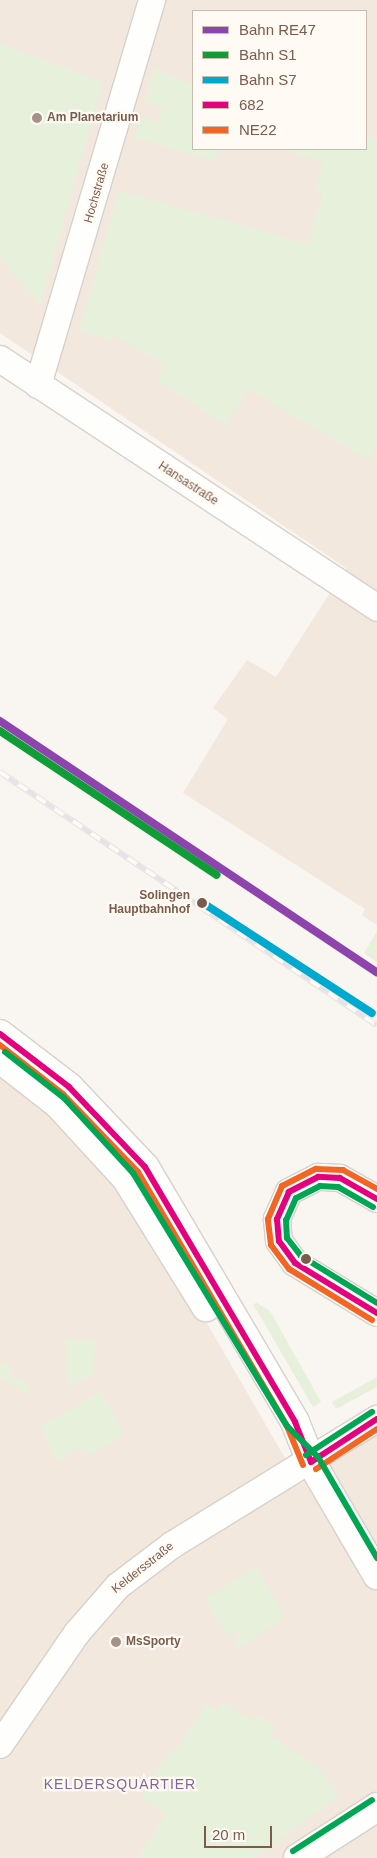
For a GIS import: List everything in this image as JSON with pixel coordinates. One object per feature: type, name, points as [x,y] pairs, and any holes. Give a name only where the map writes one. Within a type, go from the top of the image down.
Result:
[{"type":"street","name":"Hochstraße","points":[[38,385],[152,0]]},
{"type":"street","name":"Hansastraße","points":[[0,359],[377,608]]},
{"type":"street","points":[[0,1042],[126,1178],[179,1260],[280,1431],[311,1462]]},
{"type":"street","points":[[0,1042],[69,1087],[145,1167],[295,1422],[311,1462],[377,1575]]},
{"type":"street","points":[[377,1200],[340,1178],[318,1176],[289,1192],[277,1219],[279,1241],[296,1263],[377,1313]]},
{"type":"street","name":"Keldersstraße","points":[[0,1744],[77,1633],[118,1586],[172,1545],[311,1462],[377,1419]]},
{"type":"street","points":[[298,1858],[377,1807]]},
{"type":"shaded area","points":[[0,0],[377,0],[377,925],[362,915],[365,909],[183,793],[228,719],[213,708],[247,660],[276,677],[346,568],[0,333]]},
{"type":"shaded area","points":[[0,1070],[48,1108],[138,1204],[300,1484],[377,1435],[377,1858],[0,1858]]},
{"type":"green space","points":[[0,44],[103,82],[40,305],[0,258]]},
{"type":"green space","points":[[154,68],[192,85],[192,150],[220,150],[216,161],[134,138],[141,117],[158,122],[162,107],[145,101]]},
{"type":"green space","points":[[367,135],[377,142],[377,445],[369,460],[248,389],[226,425],[156,380],[166,366],[115,335],[112,340],[79,331],[119,191],[308,244],[323,193],[315,190],[323,161],[282,150],[367,150]]},
{"type":"green space","points":[[377,931],[377,962],[364,953]]},
{"type":"green space","points":[[141,1216],[163,1249],[154,1255],[134,1220]]},
{"type":"green space","points":[[257,1303],[270,1311],[321,1402],[313,1407],[253,1304]]},
{"type":"green space","points":[[95,1339],[94,1374],[67,1387],[66,1340]]},
{"type":"green space","points":[[6,1361],[13,1378],[29,1384],[28,1396],[0,1377],[0,1364]]},
{"type":"green space","points":[[377,1377],[377,1387],[336,1409],[332,1402]]},
{"type":"green space","points":[[101,1392],[125,1435],[87,1455],[82,1447],[56,1462],[41,1426]]},
{"type":"green space","points":[[256,1567],[285,1618],[238,1649],[235,1644],[238,1633],[236,1630],[228,1636],[205,1599]]},
{"type":"green space","points":[[224,1701],[251,1721],[257,1714],[275,1727],[270,1735],[319,1768],[339,1795],[256,1858],[137,1858],[166,1815],[139,1795],[170,1752],[175,1752],[206,1703],[217,1711]]},
{"type":"railway","points":[[0,772],[377,1025]]},
{"type":"rail line","name":"RE47","points":[[0,721],[377,972]]},
{"type":"rail line","name":"S1","points":[[0,731],[217,875]]},
{"type":"rail line","name":"S7","points":[[200,901],[372,1013]]},
{"type":"transit line","name":"682","points":[[0,1034],[69,1087],[145,1167],[295,1422],[311,1462]]},
{"type":"transit line","name":"NE22","points":[[0,1045],[63,1094],[138,1172],[287,1426],[303,1465]]},
{"type":"transit line","points":[[5,1052],[64,1098],[133,1173],[287,1426],[318,1457],[377,1558]]},
{"type":"transit line","name":"NE22","points":[[372,1320],[289,1269],[271,1245],[268,1219],[282,1186],[316,1169],[343,1170],[377,1189]]},
{"type":"transit line","name":"682","points":[[377,1199],[340,1178],[318,1177],[289,1192],[277,1219],[279,1241],[295,1263],[377,1313]]},
{"type":"transit line","points":[[373,1207],[338,1187],[320,1186],[296,1198],[286,1220],[287,1238],[301,1256],[377,1303]]},
{"type":"transit line","points":[[306,1455],[372,1412]]},
{"type":"transit line","name":"682","points":[[311,1462],[377,1419]]},
{"type":"transit line","name":"NE22","points":[[316,1469],[377,1429]]},
{"type":"transit line","points":[[293,1851],[372,1800]]},
{"type":"place","name":"Am Planetarium","points":[[37,118]]},
{"type":"place","name":"Solingen Hauptbahnhof","points":[[202,903]]},
{"type":"place","name":"MsSporty","points":[[116,1642]]},
{"type":"district","name":"KELDERSQUARTIER","points":[[120,1784]]}]
